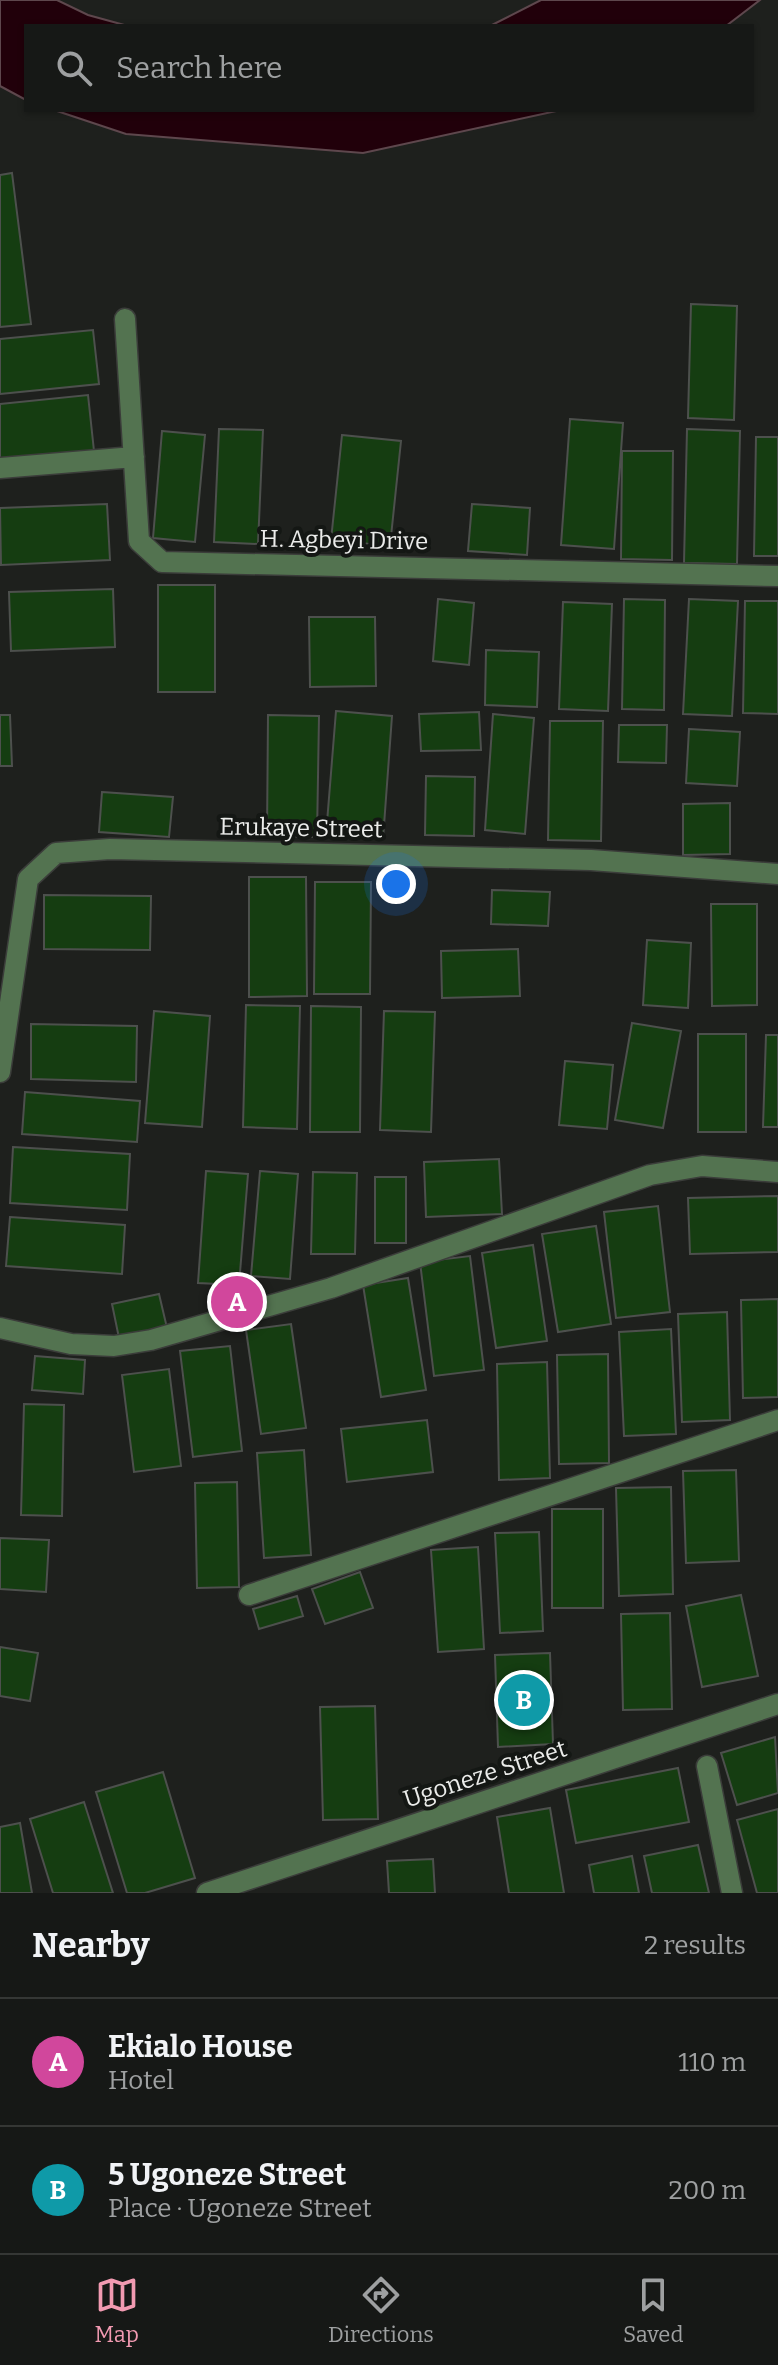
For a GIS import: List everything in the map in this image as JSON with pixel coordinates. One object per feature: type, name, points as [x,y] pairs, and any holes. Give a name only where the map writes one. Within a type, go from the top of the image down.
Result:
[{"type":"street","name":"H. Agbeyi Drive","points":[[125,319],[139,541],[162,562],[778,576]]},
{"type":"street","points":[[0,468],[134,457]]},
{"type":"street","name":"Erukaye Street","points":[[0,1072],[28,879],[56,853],[110,849],[591,860],[778,874]]},
{"type":"street","points":[[0,1328],[71,1344],[114,1346],[151,1340],[331,1288],[650,1175],[702,1166],[778,1172]]},
{"type":"street","points":[[249,1595],[778,1420]]},
{"type":"street","name":"Ugoneze Street","points":[[207,1893],[778,1704]]},
{"type":"street","points":[[707,1766],[732,1893]]},
{"type":"shaded area","points":[[0,0],[57,0],[88,15],[121,24],[24,24],[24,99],[0,86]]},
{"type":"shaded area","points":[[541,0],[760,0],[729,24],[494,24]]},
{"type":"shaded area","points":[[60,112],[552,112],[363,153],[126,134]]},
{"type":"building","points":[[12,173],[31,324],[0,327],[0,175]]},
{"type":"building","points":[[691,304],[737,306],[734,420],[688,418]]},
{"type":"building","points":[[93,330],[99,384],[0,394],[0,339]]},
{"type":"building","points":[[88,395],[94,451],[0,460],[0,404]]},
{"type":"building","points":[[570,419],[623,423],[614,549],[561,545]]},
{"type":"building","points":[[219,429],[263,430],[258,544],[214,542]]},
{"type":"building","points":[[687,429],[740,431],[737,564],[684,563]]},
{"type":"building","points":[[162,431],[205,435],[195,542],[153,538]]},
{"type":"building","points":[[342,435],[401,441],[390,546],[331,540]]},
{"type":"building","points":[[756,437],[778,437],[778,556],[754,556]]},
{"type":"building","points":[[622,451],[673,451],[672,560],[621,559]]},
{"type":"building","points":[[107,504],[110,560],[1,565],[0,508]]},
{"type":"building","points":[[472,504],[530,508],[527,555],[468,551]]},
{"type":"building","points":[[158,585],[215,585],[215,692],[158,692]]},
{"type":"building","points":[[113,589],[115,647],[11,651],[9,592]]},
{"type":"building","points":[[438,599],[474,603],[469,665],[433,661]]},
{"type":"building","points":[[624,599],[665,600],[664,710],[622,709]]},
{"type":"building","points":[[689,599],[738,601],[732,716],[683,714]]},
{"type":"building","points":[[745,601],[778,601],[778,714],[743,713]]},
{"type":"building","points":[[563,602],[612,604],[608,711],[559,709]]},
{"type":"building","points":[[309,617],[375,617],[376,686],[310,687]]},
{"type":"building","points":[[486,650],[539,652],[537,707],[485,705]]},
{"type":"building","points":[[336,711],[392,716],[383,839],[326,835]]},
{"type":"building","points":[[479,712],[481,750],[421,751],[419,714]]},
{"type":"building","points":[[493,714],[534,718],[525,834],[485,830]]},
{"type":"building","points":[[0,715],[10,715],[12,766],[0,766]]},
{"type":"building","points":[[268,715],[319,716],[317,837],[267,836]]},
{"type":"building","points":[[550,721],[603,721],[601,841],[548,840]]},
{"type":"building","points":[[619,725],[667,725],[666,763],[618,762]]},
{"type":"building","points":[[689,729],[740,732],[737,786],[686,783]]},
{"type":"building","points":[[426,776],[475,777],[474,836],[425,835]]},
{"type":"building","points":[[102,792],[173,797],[169,837],[99,832]]},
{"type":"building","points":[[730,803],[730,854],[683,855],[683,804]]},
{"type":"building","points":[[249,877],[306,877],[307,996],[249,997]]},
{"type":"building","points":[[315,882],[371,882],[370,994],[314,994]]},
{"type":"building","points":[[492,890],[550,892],[548,926],[491,924]]},
{"type":"building","points":[[44,895],[151,896],[150,950],[44,949]]},
{"type":"building","points":[[711,904],[757,904],[757,1005],[712,1006]]},
{"type":"building","points":[[647,940],[691,943],[688,1008],[643,1005]]},
{"type":"building","points":[[518,949],[520,996],[442,998],[441,951]]},
{"type":"building","points":[[246,1005],[300,1006],[297,1129],[243,1127]]},
{"type":"building","points":[[311,1006],[361,1007],[360,1132],[310,1132]]},
{"type":"building","points":[[154,1011],[210,1016],[202,1127],[145,1123]]},
{"type":"building","points":[[384,1011],[435,1012],[431,1132],[380,1130]]},
{"type":"building","points":[[632,1023],[681,1031],[663,1128],[615,1120]]},
{"type":"building","points":[[31,1024],[137,1026],[136,1082],[31,1079]]},
{"type":"building","points":[[698,1034],[746,1034],[746,1132],[698,1132]]},
{"type":"building","points":[[766,1035],[778,1035],[778,1127],[763,1127]]},
{"type":"building","points":[[565,1061],[613,1065],[607,1129],[559,1125]]},
{"type":"building","points":[[25,1092],[140,1101],[137,1142],[22,1134]]},
{"type":"building","points":[[13,1147],[130,1154],[127,1210],[10,1203]]},
{"type":"building","points":[[499,1159],[502,1214],[426,1217],[424,1162]]},
{"type":"building","points":[[206,1171],[248,1174],[239,1285],[198,1283]]},
{"type":"building","points":[[260,1171],[298,1174],[290,1279],[251,1276]]},
{"type":"building","points":[[313,1172],[357,1173],[355,1254],[311,1254]]},
{"type":"building","points":[[375,1177],[406,1177],[406,1243],[375,1243]]},
{"type":"building","points":[[778,1196],[778,1252],[690,1254],[688,1198]]},
{"type":"building","points":[[658,1206],[670,1312],[616,1318],[604,1212]]},
{"type":"building","points":[[10,1217],[125,1225],[122,1274],[6,1266]]},
{"type":"building","points":[[596,1226],[611,1324],[558,1332],[542,1234]]},
{"type":"building","points":[[533,1245],[547,1341],[496,1348],[482,1253]]},
{"type":"building","points":[[470,1256],[484,1370],[434,1376],[420,1262]]},
{"type":"building","points":[[408,1278],[426,1390],[381,1397],[363,1285]]},
{"type":"building","points":[[159,1294],[167,1328],[119,1338],[112,1304]]},
{"type":"building","points":[[778,1299],[778,1397],[743,1398],[741,1300]]},
{"type":"building","points":[[727,1312],[730,1420],[682,1422],[678,1314]]},
{"type":"building","points":[[291,1324],[306,1428],[261,1434],[246,1330]]},
{"type":"building","points":[[671,1329],[676,1434],[624,1436],[619,1332]]},
{"type":"building","points":[[230,1346],[242,1451],[193,1457],[180,1351]]},
{"type":"building","points":[[608,1354],[609,1463],[559,1464],[557,1355]]},
{"type":"building","points":[[35,1356],[85,1360],[83,1394],[32,1390]]},
{"type":"building","points":[[547,1362],[550,1478],[499,1480],[497,1364]]},
{"type":"building","points":[[169,1369],[181,1466],[134,1472],[122,1375]]},
{"type":"building","points":[[24,1404],[64,1405],[62,1516],[21,1515]]},
{"type":"building","points":[[427,1420],[433,1472],[347,1482],[341,1429]]},
{"type":"building","points":[[304,1450],[311,1555],[264,1558],[257,1453]]},
{"type":"building","points":[[736,1470],[739,1561],[686,1563],[683,1471]]},
{"type":"building","points":[[237,1482],[239,1587],[197,1588],[195,1483]]},
{"type":"building","points":[[671,1487],[673,1594],[619,1596],[616,1488]]},
{"type":"building","points":[[552,1509],[603,1509],[603,1608],[552,1608]]},
{"type":"building","points":[[539,1532],[543,1631],[500,1633],[495,1533]]},
{"type":"building","points":[[0,1538],[49,1540],[46,1592],[0,1589]]},
{"type":"building","points":[[478,1547],[484,1649],[438,1652],[431,1550]]},
{"type":"building","points":[[360,1572],[373,1608],[325,1624],[312,1589]]},
{"type":"building","points":[[741,1595],[758,1676],[702,1687],[686,1606]]},
{"type":"building","points":[[297,1596],[303,1616],[259,1629],[253,1609]]},
{"type":"building","points":[[670,1613],[672,1709],[623,1710],[621,1614]]},
{"type":"building","points":[[0,1647],[38,1653],[30,1701],[0,1696]]},
{"type":"building","points":[[550,1653],[553,1744],[498,1747],[495,1655]]},
{"type":"building","points":[[375,1706],[378,1819],[323,1820],[320,1707]]},
{"type":"building","points":[[775,1737],[778,1793],[737,1805],[721,1753]]},
{"type":"building","points":[[678,1768],[689,1822],[576,1843],[566,1790]]},
{"type":"building","points":[[163,1772],[195,1878],[145,1893],[127,1893],[96,1792]]},
{"type":"building","points":[[84,1802],[113,1893],[53,1893],[30,1819]]},
{"type":"building","points":[[550,1808],[564,1893],[509,1893],[497,1817]]},
{"type":"building","points":[[778,1809],[778,1893],[757,1893],[737,1820]]},
{"type":"building","points":[[20,1823],[32,1893],[0,1893],[0,1827]]},
{"type":"building","points":[[698,1845],[709,1893],[652,1893],[644,1856]]},
{"type":"building","points":[[632,1856],[639,1893],[594,1893],[589,1865]]},
{"type":"building","points":[[433,1859],[435,1893],[389,1893],[387,1861]]},
{"type":"place","name":"Ekialo House","points":[[237,1302]]},
{"type":"place","name":"5 Ugoneze Street","points":[[524,1700]]}]
